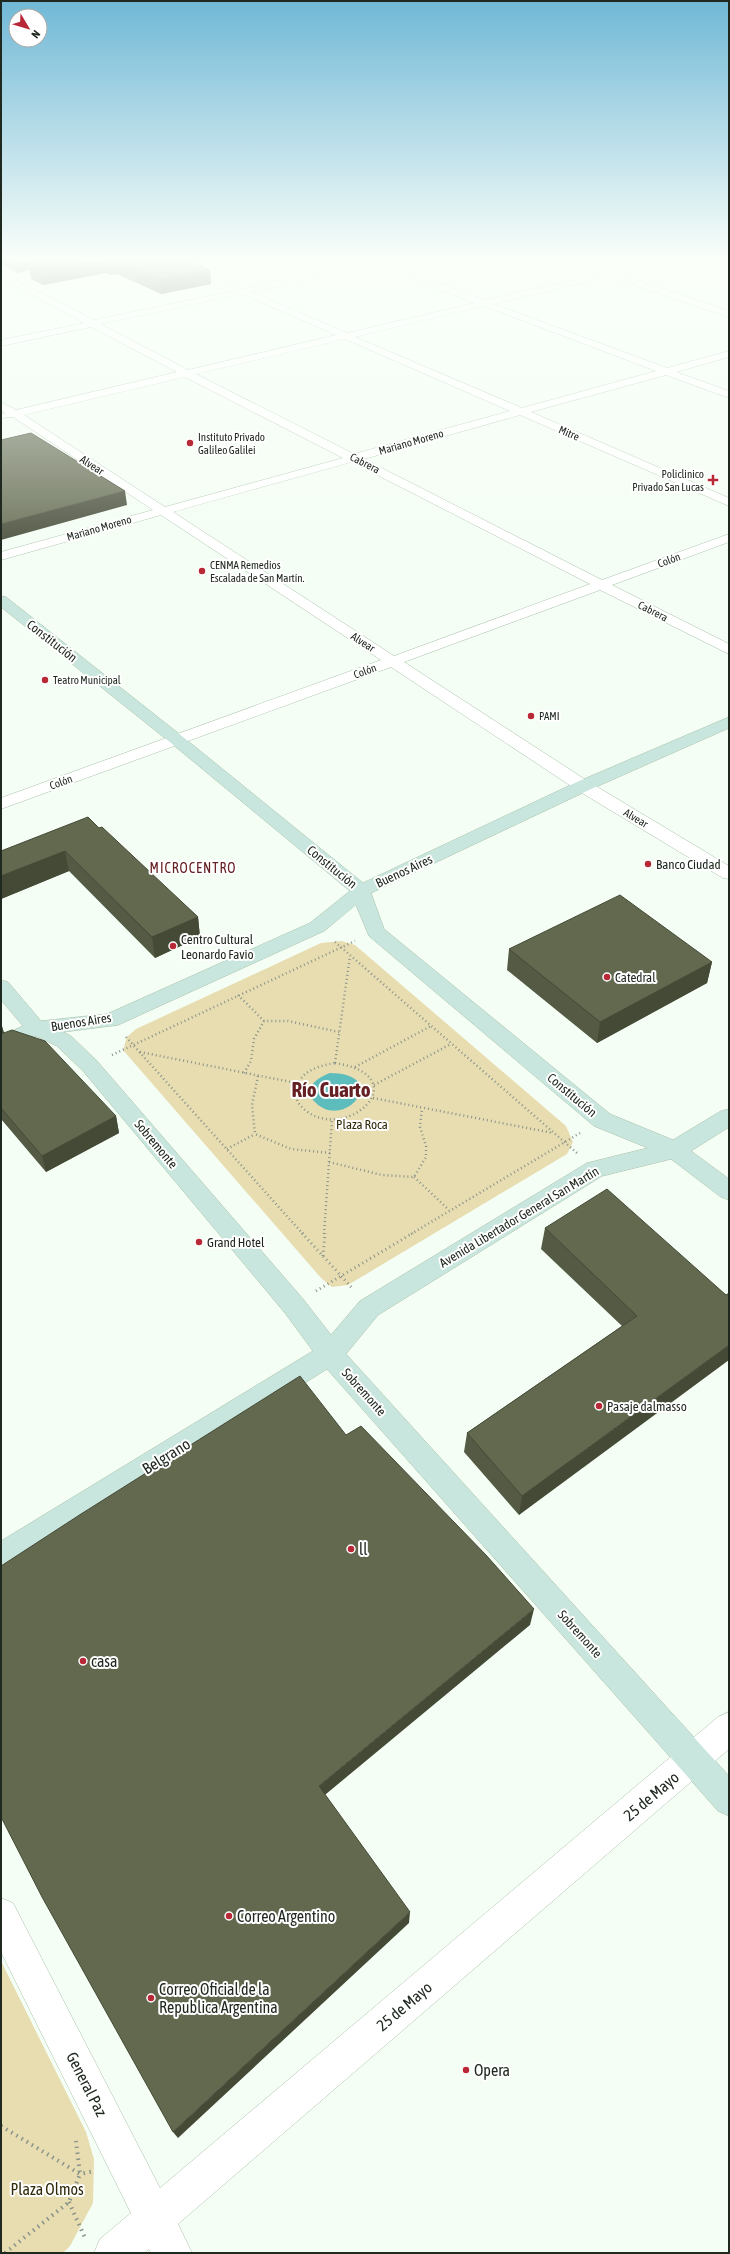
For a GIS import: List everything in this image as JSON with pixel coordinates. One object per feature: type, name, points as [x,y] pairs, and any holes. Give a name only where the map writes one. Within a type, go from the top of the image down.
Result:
[{"type":"main road","name":"Constitución","points":[[1,600],[177,740],[361,891],[367,912],[376,932],[602,1120],[676,1150],[729,1191]]},
{"type":"main road","name":"Buenos Aires","points":[[1,1045],[36,1028],[111,1020],[317,927],[361,891],[583,786],[729,722]]},
{"type":"main road","name":"Sobremonte","points":[[1,987],[36,1028],[64,1041],[90,1066],[294,1306],[330,1354],[729,1800]]},
{"type":"main road","name":"Avenida Libertador General San Martín","points":[[330,1354],[369,1308],[595,1169],[676,1150],[729,1117]]},
{"type":"main road","name":"Belgrano","points":[[1,1557],[330,1354]]},
{"type":"street","name":"Cabrera","points":[[169,364],[355,457],[729,650]]},
{"type":"street","points":[[7,415],[224,364]]},
{"type":"street","name":"Mitre","points":[[411,364],[729,502]]},
{"type":"street","points":[[646,364],[729,395]]},
{"type":"street","name":"Mariano Moreno","points":[[1,556],[162,510],[693,364]]},
{"type":"street","name":"Alvear","points":[[1,405],[7,415],[162,510],[583,786],[729,874]]},
{"type":"street","name":"Colón","points":[[1,804],[729,538]]},
{"type":"street","name":"25 de Mayo","points":[[101,2250],[155,2218],[729,1728]]},
{"type":"street","name":"General Paz","points":[[1,1915],[172,2253]]},
{"type":"path","points":[[317,927],[595,1169]]},
{"type":"path","points":[[90,1066],[133,1044],[340,947],[376,932]]},
{"type":"path","points":[[335,1063],[350,956]]},
{"type":"path","points":[[238,995],[264,1021],[288,1021],[339,1032]]},
{"type":"path","points":[[111,1020],[369,1308]]},
{"type":"path","points":[[244,1073],[251,1060],[254,1039],[264,1021]]},
{"type":"path","points":[[355,1067],[431,1026]]},
{"type":"path","points":[[374,1085],[452,1044]]},
{"type":"path","points":[[139,1052],[296,1083]]},
{"type":"path","points":[[335,1063],[355,1067],[366,1074],[374,1085],[373,1098],[365,1110],[350,1117],[332,1120],[315,1116],[302,1108],[296,1096],[296,1083],[305,1073],[319,1066],[335,1063]]},
{"type":"path","points":[[255,1134],[250,1111],[251,1096],[258,1076]]},
{"type":"path","points":[[373,1098],[554,1133]]},
{"type":"path","points":[[329,1162],[348,1165],[382,1176],[402,1179],[414,1177],[426,1157],[426,1146],[420,1127],[422,1108]]},
{"type":"path","points":[[323,1256],[332,1120]]},
{"type":"path","points":[[294,1306],[340,1276],[449,1210],[602,1120]]},
{"type":"path","points":[[227,1149],[255,1134]]},
{"type":"path","points":[[255,1134],[278,1146],[301,1152],[330,1153]]},
{"type":"path","points":[[414,1177],[449,1210]]},
{"type":"path","points":[[1,2126],[80,2174],[127,2163]]},
{"type":"path","points":[[5,2253],[69,2202],[80,2174],[77,2143],[74,2136]]},
{"type":"path","points":[[69,2202],[101,2250]]},
{"type":"green space","name":"Plaza Roca","points":[[342,941],[355,945],[566,1126],[573,1142],[567,1154],[348,1285],[332,1287],[321,1278],[123,1050],[127,1037],[136,1029],[321,943]]},
{"type":"green space","name":"Plaza Olmos","points":[[1,1961],[86,2132],[94,2159],[93,2203],[70,2246],[63,2253],[1,2253]]},
{"type":"water","points":[[330,1073],[348,1076],[358,1082],[360,1090],[357,1099],[350,1106],[339,1110],[327,1110],[316,1103],[312,1098],[310,1089],[312,1085],[315,1081]]},
{"type":"building","points":[[31,433],[125,491],[1,524],[1,440]]},
{"type":"building","points":[[88,817],[99,828],[102,827],[198,917],[152,937],[65,851],[1,876],[1,851]]},
{"type":"building","name":"Catedral","points":[[620,895],[712,962],[600,1022],[509,949]]},
{"type":"building","points":[[12,1030],[45,1041],[116,1116],[42,1156],[1,1108],[1,1034]]},
{"type":"building","name":"Pasaje dalmasso","points":[[607,1189],[726,1295],[729,1293],[729,1345],[522,1496],[467,1433],[637,1316],[545,1228]]},
{"type":"building","points":[[300,1376],[346,1435],[361,1426],[486,1555],[534,1609],[319,1786],[410,1912],[173,2132],[42,1897],[1,1817],[1,1566]]},
{"type":"place","name":"Instituto Privado Galileo Galilei","points":[[190,443]]},
{"type":"place","name":"Policlinico Privado San Lucas","points":[[713,480]]},
{"type":"place","name":"CENMA Remedios Escalada de San Martín.","points":[[202,571]]},
{"type":"place","name":"Teatro Municipal","points":[[45,680]]},
{"type":"place","name":"PAMI","points":[[531,716]]},
{"type":"place","name":"Banco Ciudad","points":[[648,864]]},
{"type":"place","name":"Centro Cultural Leonardo Favio","points":[[173,946]]},
{"type":"place","name":"Catedral","points":[[607,977]]},
{"type":"place","name":"Grand Hotel","points":[[199,1242]]},
{"type":"place","name":"Pasaje dalmasso","points":[[599,1406]]},
{"type":"place","name":"ll","points":[[351,1549]]},
{"type":"place","name":"casa","points":[[83,1661]]},
{"type":"place","name":"Correo Argentino","points":[[229,1916]]},
{"type":"place","name":"Correo Oficial de la Republica Argentina","points":[[151,1998]]},
{"type":"place","name":"Opera","points":[[466,2070]]},
{"type":"district","name":"MICROCENTRO","points":[[193,868]]},
{"type":"district","name":"Río Cuarto","points":[[331,1089]]}]
